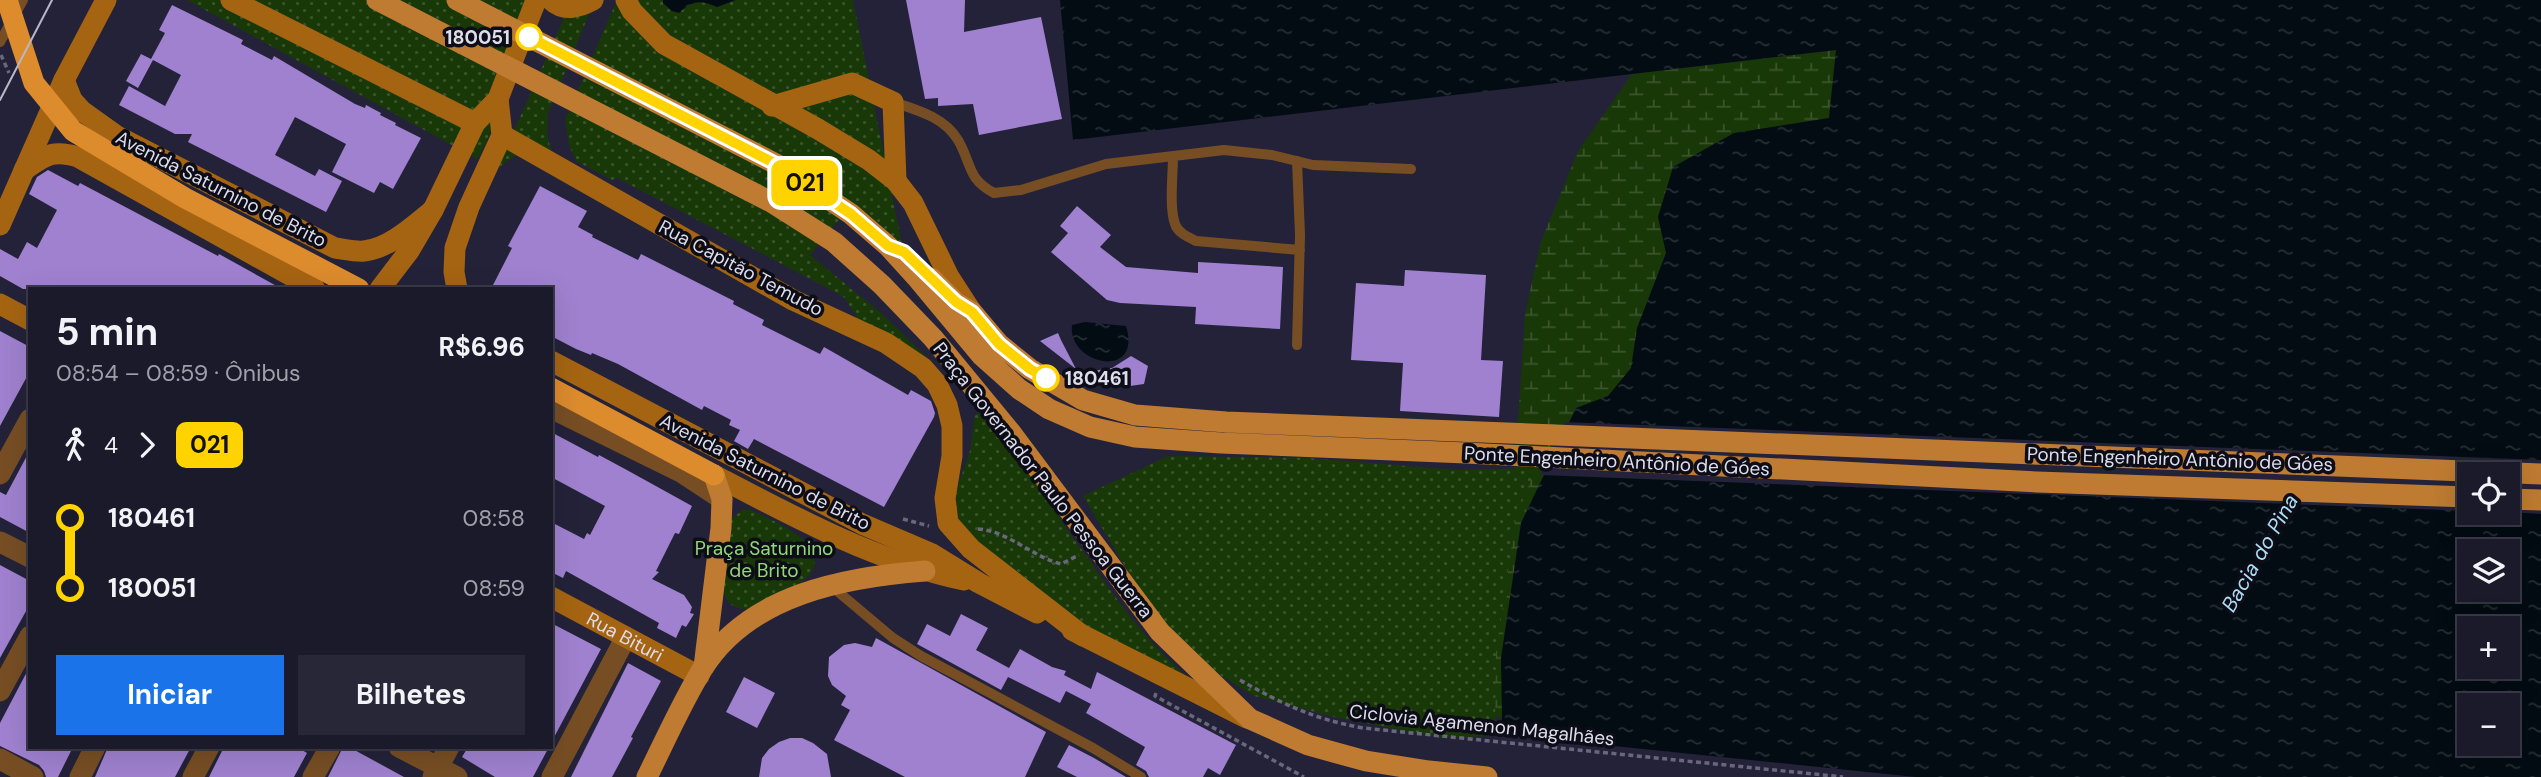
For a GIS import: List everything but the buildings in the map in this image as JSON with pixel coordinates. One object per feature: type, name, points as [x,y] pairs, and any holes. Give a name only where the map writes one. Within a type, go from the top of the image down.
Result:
[{"type":"highway","points":[[7,0],[34,83],[73,131],[184,198],[355,287]]},
{"type":"highway","points":[[553,389],[714,475]]},
{"type":"main road","points":[[0,225],[64,80],[106,0]]},
{"type":"main road","points":[[231,0],[475,123]]},
{"type":"main road","name":"Praça Governador Paulo Pessoa Guerra","points":[[377,0],[759,195],[834,242],[933,338],[1012,434],[1160,632],[1250,719]]},
{"type":"main road","name":"Ponte Engenheiro Antônio de Góes","points":[[457,0],[778,165],[851,214],[888,246],[982,356],[1019,389],[1049,409],[1090,427],[1135,437],[1221,443],[2037,482],[2457,497]]},
{"type":"main road","points":[[382,287],[409,251],[433,210],[475,123],[498,99],[536,0]]},
{"type":"main road","points":[[551,0],[565,8],[593,0]]},
{"type":"main road","points":[[626,0],[632,11],[664,44],[818,129],[869,160],[896,181],[913,203],[948,277],[972,312]]},
{"type":"main road","name":"Avenida Saturnino de Brito","points":[[64,80],[72,100],[82,111],[117,136],[335,248],[363,251],[385,244],[406,232],[433,210]]},
{"type":"main road","points":[[772,106],[852,83],[893,102],[896,181]]},
{"type":"main road","points":[[456,281],[455,248],[469,207],[502,135],[498,99]]},
{"type":"main road","name":"Rua Capitão Temudo","points":[[502,135],[793,300],[886,343],[923,368],[937,384],[947,405],[952,426],[952,456],[945,498],[948,523],[971,549],[1083,636]]},
{"type":"main road","name":"Avenida Saturnino de Brito","points":[[24,170],[55,153],[78,157],[311,287]]},
{"type":"main road","name":"Ponte Engenheiro Antônio de Góes","points":[[888,246],[904,252],[956,302],[972,312],[999,344],[1030,369],[1083,400],[1135,415],[1226,422],[2541,474]]},
{"type":"main road","points":[[0,304],[28,319]]},
{"type":"main road","name":"Avenida Saturnino de Brito","points":[[553,362],[862,524],[932,554],[979,583],[1250,719],[1308,744],[1366,761],[1487,777]]},
{"type":"main road","points":[[702,671],[721,527],[722,499],[714,475]]},
{"type":"main road","name":"Avenida Saturnino de Brito","points":[[714,475],[814,527],[925,571],[979,583]]},
{"type":"main road","points":[[2520,499],[2541,500]]},
{"type":"main road","points":[[647,777],[702,671],[727,640],[770,607],[830,585],[876,575],[925,571]]},
{"type":"main road","name":"Rua Bituri","points":[[553,598],[626,637],[702,671]]},
{"type":"street","name":"Avenida Saturnino de Brito","points":[[553,409],[681,472],[722,499]]},
{"type":"street","points":[[0,474],[28,423]]},
{"type":"street","points":[[0,542],[28,557]]},
{"type":"street","points":[[552,777],[626,637]]},
{"type":"street","points":[[0,691],[28,640]]},
{"type":"street","points":[[80,777],[94,749]]},
{"type":"street","points":[[193,777],[208,749]]},
{"type":"street","points":[[313,777],[329,749]]},
{"type":"street","points":[[402,749],[443,774],[449,749]]},
{"type":"street","points":[[0,759],[33,777]]},
{"type":"lane","points":[[0,42],[23,0]]},
{"type":"lane","points":[[893,102],[931,114],[944,125],[957,138],[976,181],[994,193],[1021,190],[1106,164],[1224,150],[1272,155],[1313,164],[1411,169]]},
{"type":"lane","points":[[1174,156],[1173,207],[1175,224],[1182,234],[1196,242],[1300,250]]},
{"type":"lane","points":[[1297,161],[1300,250],[1297,345]]},
{"type":"lane","points":[[830,585],[893,638],[921,656],[1058,728],[1141,777]]},
{"type":"path","name":"Ciclovia Agamenon Magalhães","points":[[1230,674],[1290,708],[1338,724],[1843,777]]},
{"type":"path","points":[[1164,678],[1155,696],[1304,777]]},
{"type":"green space","points":[[187,0],[548,0],[477,159]]},
{"type":"green space","points":[[572,0],[595,0],[548,113],[547,135],[552,153],[516,155],[497,169]]},
{"type":"green space","points":[[617,0],[853,0],[902,245],[848,209],[810,255],[881,313],[931,361],[858,319],[844,297],[617,178],[612,180],[576,161],[569,145],[565,120]]},
{"type":"green space","points":[[1836,50],[1829,118],[1497,777],[1501,717],[1433,706],[1513,496],[1525,315],[1540,244],[1578,151],[1632,74]]},
{"type":"green space","points":[[979,413],[1034,477],[1068,531],[1136,624],[1192,681],[1061,615],[959,550],[955,494],[970,451],[975,415]]},
{"type":"green space","points":[[1168,456],[1307,458],[1457,470],[1536,468],[1516,517],[1496,651],[1495,736],[1442,738],[1334,717],[1254,696],[1212,670],[1172,634],[1145,600],[1083,496]]},
{"type":"green space","name":"Praça Saturnino de Brito","points":[[744,509],[751,510],[798,535],[814,554],[814,565],[803,581],[750,609],[737,608],[730,604],[725,597],[723,586],[731,519]]},
{"type":"water","points":[[663,0],[736,0],[717,7],[697,2],[679,13],[672,11]]},
{"type":"water","name":"Bacia do Pina","points":[[1060,0],[2541,0],[2541,777],[1497,777],[1502,717],[1501,658],[1521,523],[1576,408],[1608,396],[1631,368],[1637,328],[1666,253],[1658,217],[1673,167],[1734,133],[1829,118],[1836,50],[1073,140]]},
{"type":"water","points":[[1085,322],[1126,326],[1128,343],[1124,355],[1115,360],[1104,361],[1081,350],[1074,339],[1072,325]]},
{"type":"pier","points":[[1565,422],[2541,460],[2541,514],[2520,513],[2520,462],[2457,462],[2457,511],[1540,475]]},
{"type":"pier","points":[[1497,734],[1916,777],[1494,777]]},
{"type":"tram line","points":[[0,100],[52,0]]},
{"type":"bus line","name":"021","points":[[529,37],[778,165],[851,214],[888,246],[904,252],[956,302],[972,312],[999,344],[1046,378]]},
{"type":"place","name":"180051","points":[[529,37]]},
{"type":"place","name":"180461","points":[[1046,378]]}]
